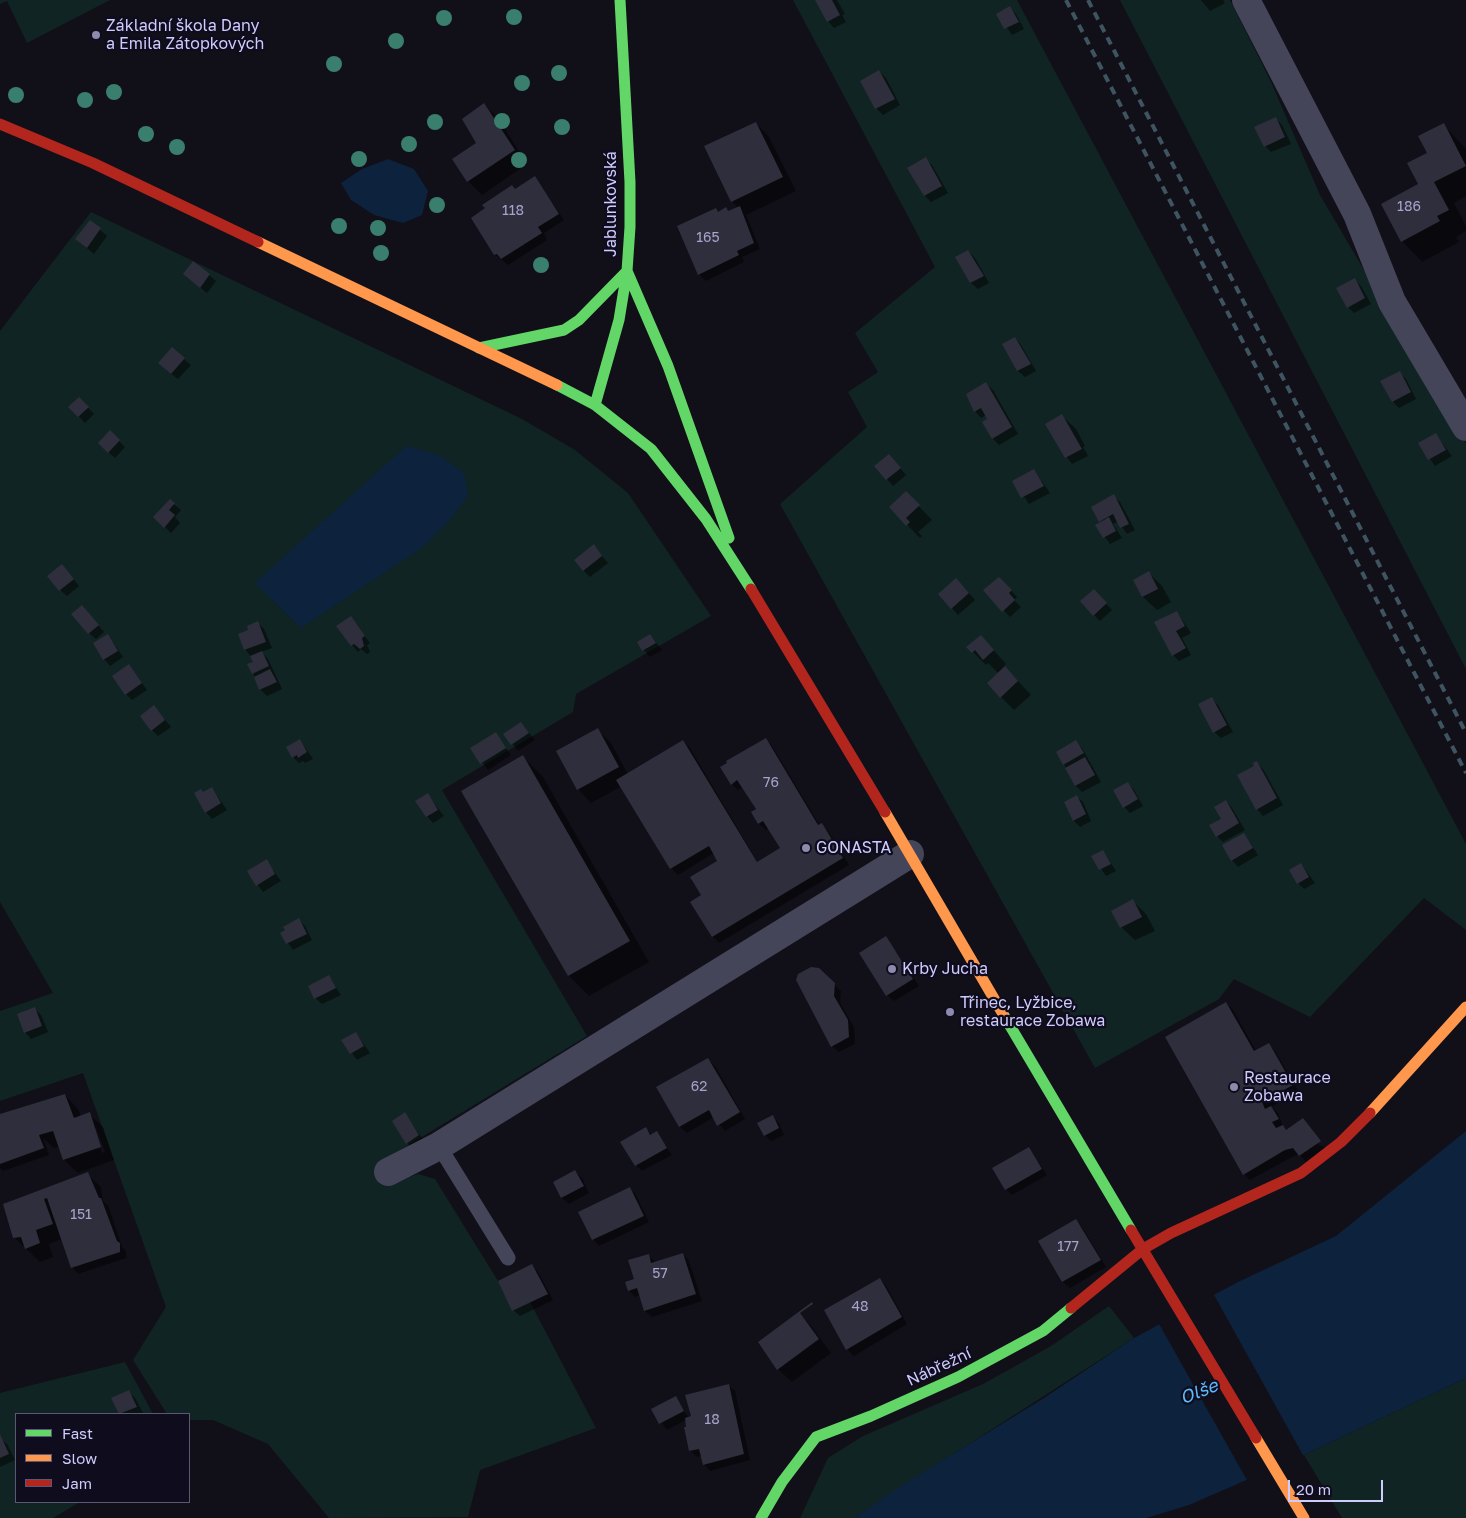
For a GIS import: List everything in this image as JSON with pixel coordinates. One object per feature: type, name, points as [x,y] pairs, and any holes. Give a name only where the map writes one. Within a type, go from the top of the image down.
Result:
[{"type":"main road","name":"Jablunkovská","points":[[595,405],[619,320],[627,271],[630,182],[620,0]]},
{"type":"main road","points":[[0,124],[93,163],[595,405],[651,449],[706,519],[739,570],[910,854],[1031,1063],[1304,1518]]},
{"type":"main road","points":[[479,348],[564,330],[579,320],[627,271],[668,366],[739,570]]},
{"type":"main road","name":"Nábřežní","points":[[761,1518],[782,1482],[816,1437],[871,1416],[958,1377],[1043,1331],[1143,1249],[1171,1233],[1307,1168],[1341,1142],[1361,1122],[1400,1082],[1466,1007]]},
{"type":"street","points":[[1246,0],[1357,214],[1392,302],[1466,427]]},
{"type":"street","points":[[388,1172],[439,1146],[910,854]]},
{"type":"lane","points":[[439,1146],[508,1258]]},
{"type":"green space","points":[[0,0],[110,0],[27,43],[7,1],[0,4]]},
{"type":"green space","points":[[793,0],[1017,0],[1466,844],[1466,930],[1424,898],[1310,1017],[1234,979],[1219,999],[1095,1068],[780,504],[867,427],[848,392],[878,372],[855,333],[935,267]]},
{"type":"green space","points":[[1120,0],[1230,0],[1271,82],[1320,195],[1466,444],[1466,669]]},
{"type":"green space","points":[[91,212],[522,419],[575,450],[628,493],[711,616],[576,694],[573,712],[442,790],[587,1036],[381,1162],[388,1184],[418,1174],[435,1179],[498,1281],[530,1302],[596,1428],[480,1470],[468,1517],[329,1518],[268,1444],[213,1420],[190,1420],[190,1413],[166,1413],[133,1360],[166,1307],[83,1073],[0,1101],[0,1011],[53,993],[0,902],[0,331]]},
{"type":"green space","points":[[1109,1306],[1134,1338],[854,1518],[800,1518],[828,1458],[863,1436],[983,1384],[1051,1346]]},
{"type":"green space","points":[[125,1362],[152,1413],[15,1413],[15,1503],[78,1503],[53,1518],[0,1518],[0,1393]]},
{"type":"green space","points":[[1466,1378],[1466,1518],[1342,1518],[1304,1455]]},
{"type":"water","points":[[388,159],[414,169],[428,191],[422,215],[403,223],[374,215],[351,200],[341,183],[362,169]]},
{"type":"water","points":[[406,446],[439,455],[464,473],[468,496],[450,520],[423,547],[301,628],[255,583]]},
{"type":"water","name":"Olše","points":[[1466,1131],[1466,1378],[1304,1455],[1189,1505],[1146,1518],[854,1518],[901,1486],[1044,1398],[1134,1338],[1238,1282],[1336,1236]]},
{"type":"pier","points":[[1213,1293],[1304,1457],[1248,1482],[1158,1322]]},
{"type":"building","points":[[815,0],[832,0],[840,15],[827,22]]},
{"type":"building","points":[[1010,6],[1019,22],[1004,29],[996,14]]},
{"type":"building","points":[[879,70],[895,99],[875,109],[860,81]]},
{"type":"building","points":[[484,103],[515,150],[467,182],[452,159],[476,143],[462,119]]},
{"type":"building","points":[[1276,117],[1285,137],[1264,147],[1254,127]]},
{"type":"building","points":[[756,122],[783,177],[731,202],[704,146]]},
{"type":"building","points":[[1444,123],[1466,166],[1434,182],[1449,210],[1437,216],[1440,221],[1401,242],[1381,204],[1418,184],[1407,163],[1427,153],[1418,136]]},
{"type":"building","points":[[926,157],[942,186],[924,196],[907,168]]},
{"type":"building","points":[[535,176],[559,214],[538,227],[542,233],[501,259],[497,254],[494,255],[471,218],[485,208],[482,205],[512,185],[515,189]]},
{"type":"building","points":[[740,206],[754,243],[737,251],[739,255],[698,275],[677,226],[716,208],[718,212],[726,207],[728,211]]},
{"type":"building","points":[[90,220],[101,228],[87,248],[75,239]]},
{"type":"building","points":[[968,250],[984,276],[970,283],[955,257]]},
{"type":"building","points":[[193,261],[210,274],[200,288],[183,274]]},
{"type":"building","points":[[1355,278],[1365,298],[1347,308],[1336,288]]},
{"type":"building","points":[[1015,337],[1031,364],[1017,371],[1002,344]]},
{"type":"building","points":[[172,347],[185,358],[171,374],[158,363]]},
{"type":"building","points":[[1400,371],[1411,392],[1392,402],[1380,381]]},
{"type":"building","points":[[986,382],[1012,427],[992,439],[982,422],[987,419],[981,408],[974,412],[966,394]]},
{"type":"building","points":[[79,397],[89,407],[78,417],[68,407]]},
{"type":"building","points":[[1062,414],[1082,449],[1065,458],[1045,424]]},
{"type":"building","points":[[110,430],[120,440],[108,453],[98,443]]},
{"type":"building","points":[[1436,433],[1446,450],[1428,460],[1418,443]]},
{"type":"building","points":[[889,454],[901,468],[886,480],[874,466]]},
{"type":"building","points":[[1034,469],[1044,486],[1021,498],[1012,481]]},
{"type":"building","points":[[906,491],[920,505],[906,518],[910,522],[906,526],[889,507]]},
{"type":"building","points":[[1114,494],[1129,524],[1120,528],[1113,514],[1099,522],[1091,507]]},
{"type":"building","points":[[170,499],[175,503],[169,510],[175,515],[164,528],[153,517]]},
{"type":"building","points":[[1109,517],[1116,531],[1103,538],[1095,525]]},
{"type":"building","points":[[594,544],[602,556],[583,571],[574,560]]},
{"type":"building","points":[[62,564],[74,579],[59,591],[47,576]]},
{"type":"building","points":[[1149,571],[1158,589],[1142,597],[1133,580]]},
{"type":"building","points":[[999,577],[1012,590],[1009,593],[1015,600],[1002,612],[983,590]]},
{"type":"building","points":[[956,578],[969,593],[951,609],[938,594]]},
{"type":"building","points":[[1094,589],[1107,603],[1093,616],[1080,601]]},
{"type":"building","points":[[82,605],[99,625],[88,634],[71,614]]},
{"type":"building","points":[[1177,611],[1185,626],[1176,631],[1186,648],[1172,656],[1154,622]]},
{"type":"building","points":[[351,616],[365,636],[362,638],[364,646],[360,649],[354,644],[351,646],[336,626]]},
{"type":"building","points":[[258,621],[266,642],[244,650],[238,634],[248,630],[247,626]]},
{"type":"building","points":[[108,634],[118,651],[103,660],[93,643]]},
{"type":"building","points":[[650,634],[656,643],[642,651],[637,642]]},
{"type":"building","points":[[981,635],[994,650],[983,660],[975,650],[972,653],[966,647]]},
{"type":"building","points":[[262,651],[269,666],[252,674],[247,664],[253,662],[250,656]]},
{"type":"building","points":[[129,664],[142,683],[125,695],[112,676]]},
{"type":"building","points":[[1005,666],[1018,681],[1000,698],[987,683]]},
{"type":"building","points":[[270,669],[277,682],[259,690],[254,677]]},
{"type":"building","points":[[1212,697],[1227,725],[1213,733],[1198,704]]},
{"type":"building","points":[[154,705],[165,720],[151,731],[140,716]]},
{"type":"building","points":[[521,722],[529,733],[511,745],[503,734]]},
{"type":"building","points":[[598,728],[619,767],[577,790],[556,751]]},
{"type":"building","points":[[496,732],[506,748],[480,764],[470,748]]},
{"type":"building","points":[[766,738],[818,825],[822,823],[843,858],[712,937],[690,902],[701,895],[690,877],[717,861],[709,846],[670,869],[616,780],[683,740],[757,862],[780,848],[763,821],[758,824],[751,812],[756,809],[737,780],[731,785],[720,767],[727,763],[726,761]]},
{"type":"building","points":[[300,739],[307,752],[298,758],[297,755],[292,758],[286,747]]},
{"type":"building","points":[[1076,740],[1084,753],[1063,765],[1056,752]]},
{"type":"building","points":[[523,755],[630,941],[568,976],[461,791]]},
{"type":"building","points":[[1085,757],[1095,775],[1075,786],[1065,768]]},
{"type":"building","points":[[1257,761],[1277,798],[1256,810],[1237,775],[1254,766],[1253,763]]},
{"type":"building","points":[[1128,782],[1138,799],[1123,808],[1113,790]]},
{"type":"building","points":[[212,787],[221,803],[205,813],[194,793],[201,789],[203,792]]},
{"type":"building","points":[[428,793],[438,810],[426,817],[415,801]]},
{"type":"building","points":[[1077,795],[1086,814],[1073,821],[1064,802]]},
{"type":"building","points":[[1226,800],[1239,823],[1216,837],[1209,825],[1221,819],[1214,807]]},
{"type":"building","points":[[1244,833],[1253,848],[1231,861],[1222,845]]},
{"type":"building","points":[[1103,850],[1111,864],[1099,870],[1091,856]]},
{"type":"building","points":[[267,859],[275,874],[256,886],[247,871]]},
{"type":"building","points":[[1301,863],[1309,877],[1297,884],[1289,870]]},
{"type":"building","points":[[1133,899],[1142,917],[1120,928],[1111,911]]},
{"type":"building","points":[[299,918],[307,934],[286,944],[280,933],[285,930],[283,927]]},
{"type":"building","points":[[886,936],[913,979],[886,996],[859,953]]},
{"type":"building","points":[[811,967],[819,968],[835,983],[834,996],[848,1020],[849,1037],[831,1047],[796,980],[798,974]]},
{"type":"building","points":[[329,975],[336,988],[314,999],[308,986]]},
{"type":"building","name":"Restaurace Zobawa","points":[[1226,1002],[1254,1051],[1269,1043],[1293,1085],[1262,1102],[1265,1109],[1271,1106],[1279,1119],[1272,1122],[1276,1128],[1283,1125],[1286,1130],[1303,1118],[1321,1141],[1299,1156],[1293,1148],[1285,1150],[1243,1175],[1165,1037]]},
{"type":"building","points":[[35,1007],[42,1026],[24,1033],[17,1014]]},
{"type":"building","points":[[356,1032],[364,1046],[350,1054],[341,1040]]},
{"type":"building","points":[[708,1058],[740,1112],[717,1126],[709,1110],[679,1127],[656,1087]]},
{"type":"building","points":[[65,1094],[74,1118],[90,1112],[101,1147],[63,1160],[53,1131],[39,1135],[44,1148],[0,1164],[0,1114]]},
{"type":"building","points":[[405,1112],[419,1135],[406,1144],[392,1121]]},
{"type":"building","points":[[773,1115],[779,1128],[764,1136],[757,1123]]},
{"type":"building","points":[[646,1127],[650,1135],[657,1131],[667,1148],[635,1166],[620,1142]]},
{"type":"building","points":[[1029,1147],[1042,1169],[1005,1190],[992,1168]]},
{"type":"building","points":[[575,1170],[584,1186],[561,1198],[553,1182]]},
{"type":"building","points":[[88,1172],[99,1198],[101,1198],[117,1241],[120,1243],[120,1252],[71,1268],[47,1198],[44,1199],[53,1224],[36,1230],[40,1243],[25,1249],[21,1237],[13,1238],[3,1204]]},
{"type":"building","points":[[630,1187],[644,1216],[592,1240],[578,1212]]},
{"type":"building","points":[[1076,1219],[1101,1260],[1062,1282],[1038,1241]]},
{"type":"building","points":[[683,1253],[696,1294],[644,1311],[637,1288],[628,1291],[625,1282],[634,1279],[628,1260],[649,1254],[651,1263]]},
{"type":"building","points":[[532,1264],[548,1294],[512,1311],[498,1281]]},
{"type":"building","points":[[880,1278],[902,1317],[846,1350],[824,1310]]},
{"type":"building","points":[[812,1302],[813,1304],[800,1313],[819,1339],[777,1370],[758,1342]]},
{"type":"building","points":[[729,1384],[744,1454],[703,1465],[699,1449],[689,1451],[684,1427],[686,1427],[685,1418],[691,1416],[685,1395]]},
{"type":"building","points":[[129,1390],[137,1407],[118,1413],[111,1398]]},
{"type":"building","points":[[676,1396],[684,1411],[659,1424],[651,1409]]},
{"type":"building","points":[[0,1434],[9,1454],[0,1458]]},
{"type":"railway","points":[[1066,0],[1466,773]]},
{"type":"railway","points":[[1088,0],[1466,733]]},
{"type":"traffic: fast","points":[[595,405],[619,320],[627,271],[630,227],[630,182],[620,0]]},
{"type":"traffic: fast","points":[[627,271],[668,366],[729,538]]},
{"type":"traffic: fast","points":[[479,348],[564,330],[579,320],[627,271]]},
{"type":"traffic: fast","points":[[557,385],[595,405],[651,449],[706,519],[751,589]]},
{"type":"traffic: fast","points":[[1003,1014],[1131,1230]]},
{"type":"traffic: fast","points":[[761,1518],[782,1482],[816,1437],[871,1416],[958,1377],[1043,1331],[1071,1308]]},
{"type":"traffic: slow","points":[[258,242],[557,385]]},
{"type":"traffic: slow","points":[[885,812],[1003,1014]]},
{"type":"traffic: slow","points":[[1370,1113],[1466,1007]]},
{"type":"traffic: slow","points":[[1256,1438],[1304,1518]]},
{"type":"traffic: jam","points":[[0,124],[93,163],[258,242]]},
{"type":"traffic: jam","points":[[751,589],[885,812]]},
{"type":"traffic: jam","points":[[1071,1308],[1143,1249],[1171,1233],[1301,1173],[1341,1142],[1370,1113]]},
{"type":"traffic: jam","points":[[1131,1230],[1256,1438]]},
{"type":"place","name":"Základní škola Dany a Emila Zátopkových","points":[[96,35]]},
{"type":"place","name":"GONASTA","points":[[806,848]]},
{"type":"place","name":"Krby Jucha","points":[[892,969]]},
{"type":"place","name":"Třinec, Lyžbice, restaurace Zobawa","points":[[950,1012]]},
{"type":"place","name":"Restaurace Zobawa","points":[[1234,1087]]}]
